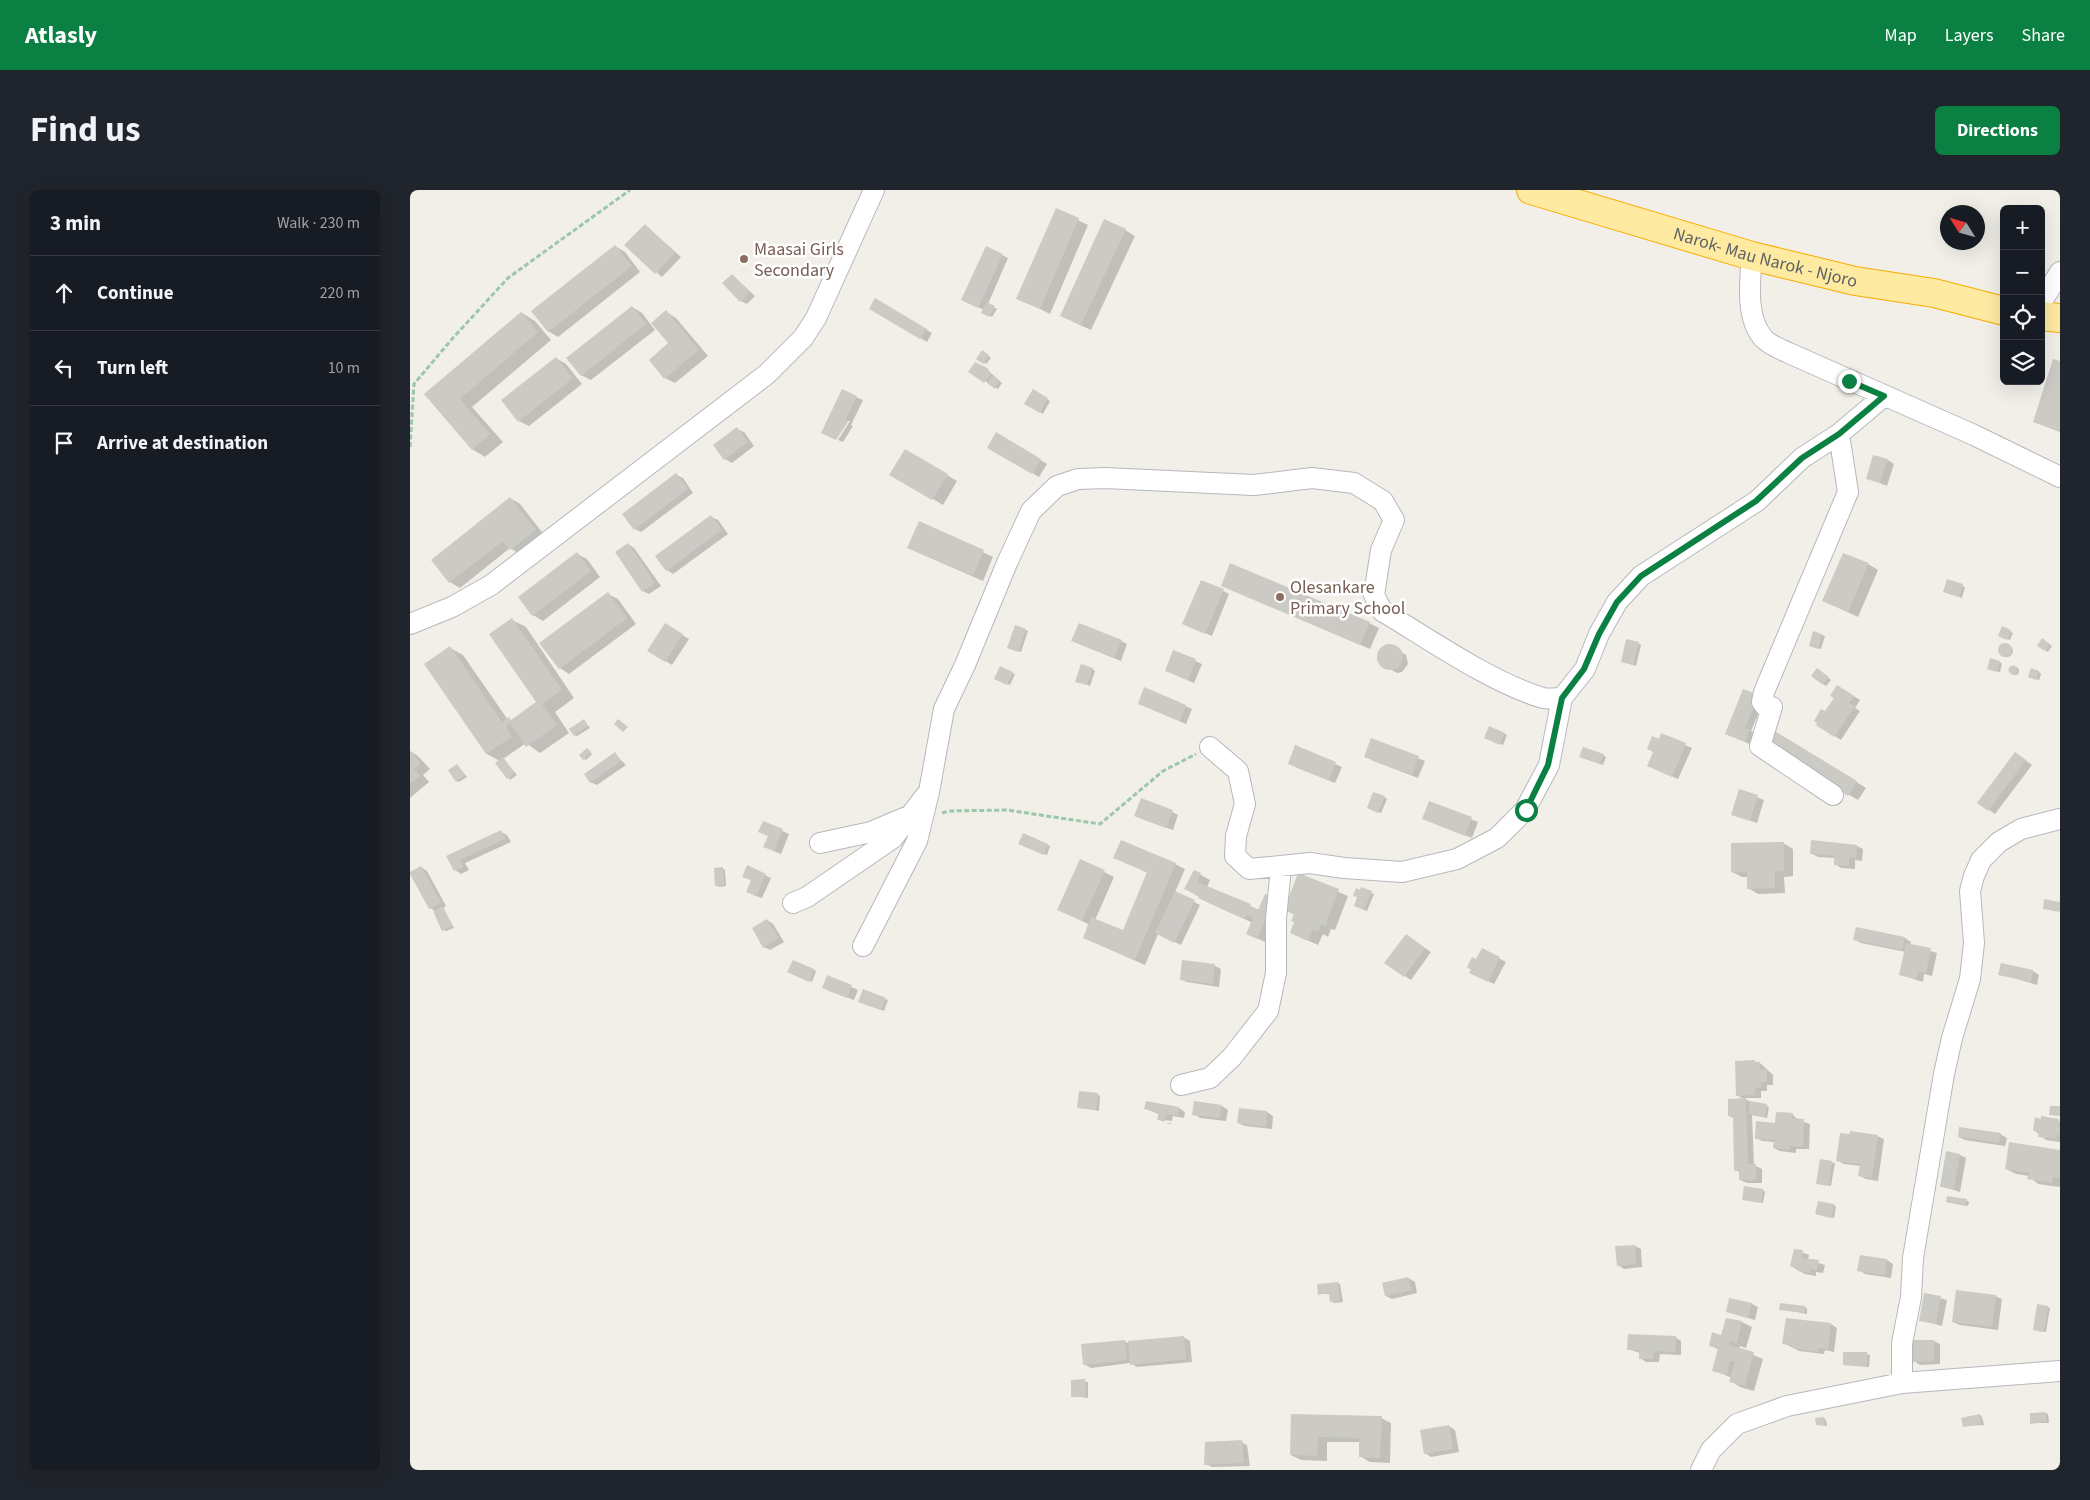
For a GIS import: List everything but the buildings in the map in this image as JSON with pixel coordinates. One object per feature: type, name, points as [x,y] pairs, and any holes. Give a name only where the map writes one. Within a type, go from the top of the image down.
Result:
[{"type":"highway","name":"Narok- Mau Narok - Njoro","points":[[1531,190],[1752,256],[1856,281],[1934,293],[2000,310]]},
{"type":"highway","points":[[2045,316],[2060,318]]},
{"type":"street","points":[[410,624],[452,607],[491,585],[767,374],[803,338],[816,318],[874,190]]},
{"type":"street","points":[[1752,256],[1752,310],[1755,326],[1764,340],[1791,354],[1974,435],[2060,477]]},
{"type":"street","points":[[2045,296],[2060,272]]},
{"type":"street","points":[[1210,747],[1238,771],[1245,804],[1236,836],[1235,856],[1250,869],[1310,863],[1344,868],[1402,872],[1457,859],[1497,838],[1526,810],[1548,765],[1562,698],[1584,669],[1599,634],[1617,602],[1641,576],[1756,501],[1802,458],[1839,434],[1884,396]]},
{"type":"street","points":[[1833,795],[1760,746],[1772,708],[1766,707],[1762,702],[1764,692],[1848,492],[1839,434]]},
{"type":"street","points":[[793,903],[807,897],[892,838],[917,817],[929,792],[944,710],[965,666],[1007,563],[1031,511],[1057,486],[1078,479],[1144,478],[1254,485],[1312,478],[1354,483],[1383,501],[1394,520],[1381,550],[1374,595],[1382,611],[1485,671],[1522,690],[1546,698],[1562,698]]},
{"type":"street","points":[[820,843],[871,832],[917,817]]},
{"type":"street","points":[[863,946],[917,841],[917,817]]},
{"type":"street","points":[[1902,1383],[1902,1343],[1911,1297],[1915,1249],[1944,1074],[1952,1038],[1970,979],[1974,943],[1970,892],[1974,876],[1981,860],[1999,842],[2021,830],[2060,819]]},
{"type":"street","points":[[1181,1085],[1210,1078],[1232,1057],[1268,1011],[1276,973],[1276,919],[1281,867]]},
{"type":"street","points":[[1701,1470],[1711,1450],[1737,1424],[1804,1402],[1902,1383],[2060,1371]]},
{"type":"path","points":[[410,447],[414,384],[452,338],[508,278],[630,190]]},
{"type":"path","points":[[917,817],[949,811],[1007,810],[1100,824],[1164,771],[1210,747]]},
{"type":"place","name":"Maasai Girls Secondary","points":[[744,259]]},
{"type":"place","name":"Olesankare Primary School","points":[[1280,597]]},
{"type":"route","points":[[1526,810],[1548,765],[1559,720],[1562,698],[1584,669],[1599,634],[1617,602],[1641,576],[1756,501],[1802,458],[1839,434],[1884,396],[1849,381]]}]
